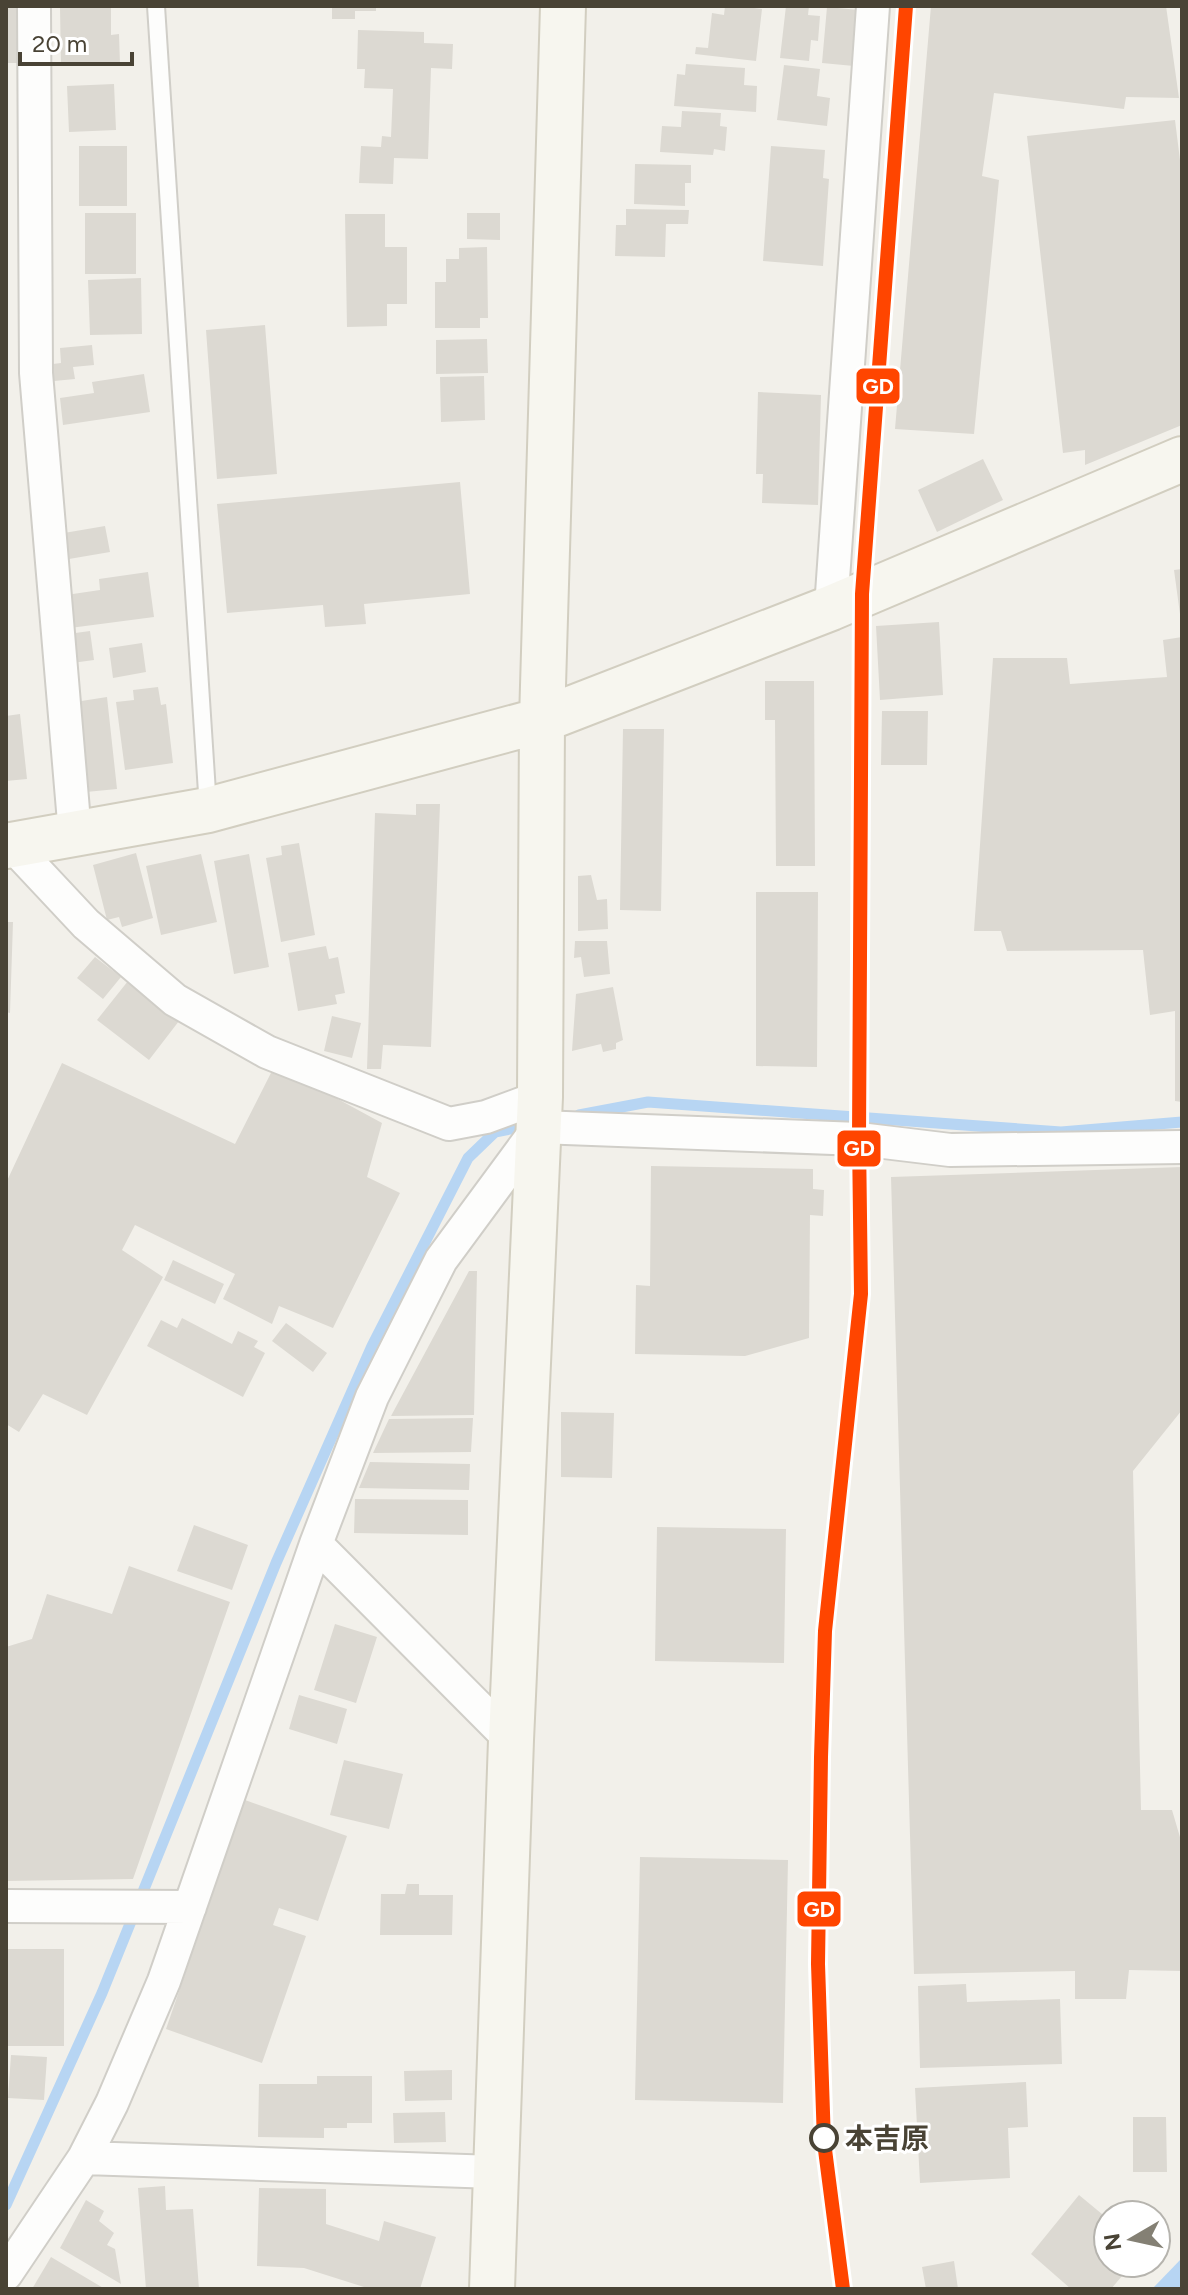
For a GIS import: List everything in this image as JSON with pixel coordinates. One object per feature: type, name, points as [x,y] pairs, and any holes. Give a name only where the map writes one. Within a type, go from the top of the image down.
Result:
[{"type":"street","points":[[34,6],[36,373],[75,834]]},
{"type":"street","points":[[492,2289],[511,1740],[539,1112],[542,720],[563,6]]},
{"type":"street","points":[[831,608],[873,6]]},
{"type":"street","points":[[9,845],[208,810],[542,720],[831,608],[1182,459]]},
{"type":"street","points":[[9,845],[86,924],[175,1000],[267,1052],[449,1124],[539,1112],[859,1139],[950,1150],[1182,1147]]},
{"type":"street","points":[[6,2274],[84,2158],[112,2103],[164,1981],[316,1544],[372,1397],[441,1260],[539,1112]]},
{"type":"street","points":[[316,1544],[511,1740]]},
{"type":"street","points":[[6,1906],[190,1907]]},
{"type":"street","points":[[84,2158],[495,2172]]},
{"type":"lane","points":[[156,6],[208,810]]},
{"type":"water","points":[[1182,2258],[1182,2289],[1153,2289],[1162,2279],[1172,2279],[1172,2268]]},
{"type":"building","points":[[6,6],[22,6],[23,63],[6,63]]},
{"type":"building","points":[[332,6],[376,6],[376,11],[355,11],[355,19],[332,19]]},
{"type":"building","points":[[725,6],[762,9],[756,61],[695,54],[696,47],[708,48],[712,13],[724,15]]},
{"type":"building","points":[[786,6],[809,6],[808,15],[820,16],[818,41],[811,40],[809,61],[780,58]]},
{"type":"building","points":[[931,6],[1166,6],[1179,98],[1126,97],[1124,109],[994,93],[982,176],[999,180],[974,434],[895,429]]},
{"type":"building","points":[[827,7],[859,10],[854,66],[822,63]]},
{"type":"building","points":[[60,8],[111,8],[111,35],[119,34],[120,64],[61,64]]},
{"type":"building","points":[[358,30],[424,32],[424,43],[453,44],[452,69],[431,68],[428,159],[394,158],[393,184],[359,183],[361,146],[381,147],[382,136],[391,137],[393,89],[364,88],[365,69],[357,69]]},
{"type":"building","points":[[686,64],[745,68],[744,85],[757,86],[756,112],[674,106],[677,74],[685,75]]},
{"type":"building","points":[[784,65],[820,69],[817,96],[830,98],[827,126],[777,120]]},
{"type":"building","points":[[114,84],[116,130],[69,132],[67,86]]},
{"type":"building","points":[[682,111],[721,113],[720,126],[727,127],[725,151],[714,149],[713,155],[660,152],[662,126],[681,127]]},
{"type":"building","points":[[1175,120],[1182,176],[1182,425],[1085,465],[1085,450],[1063,453],[1027,136]]},
{"type":"building","points":[[79,146],[127,146],[127,206],[79,206]]},
{"type":"building","points":[[771,146],[825,150],[823,178],[829,179],[823,266],[763,261]]},
{"type":"building","points":[[635,164],[691,165],[691,183],[685,183],[685,206],[634,204]]},
{"type":"building","points":[[626,209],[689,210],[688,224],[666,224],[665,257],[615,256],[616,225],[626,225]]},
{"type":"building","points":[[85,213],[136,213],[136,274],[85,274]]},
{"type":"building","points":[[467,213],[500,213],[500,240],[467,239]]},
{"type":"building","points":[[345,214],[385,214],[385,247],[407,247],[407,304],[387,304],[387,326],[347,327]]},
{"type":"building","points":[[487,247],[488,318],[480,318],[480,328],[435,328],[435,282],[446,282],[446,259],[459,259],[459,248]]},
{"type":"building","points":[[141,278],[142,334],[90,335],[88,280]]},
{"type":"building","points":[[265,325],[277,474],[217,479],[206,330]]},
{"type":"building","points":[[487,339],[488,373],[436,374],[436,340]]},
{"type":"building","points":[[92,345],[94,365],[73,367],[75,379],[54,381],[53,364],[61,363],[60,348]]},
{"type":"building","points":[[144,374],[150,412],[63,425],[60,398],[94,393],[92,382]]},
{"type":"building","points":[[484,376],[485,420],[441,422],[440,377]]},
{"type":"building","points":[[758,392],[821,395],[818,505],[762,503],[763,474],[756,474]]},
{"type":"building","points":[[983,459],[1003,500],[937,532],[918,490]]},
{"type":"building","points":[[460,482],[470,594],[364,604],[366,624],[325,627],[323,605],[227,613],[217,504]]},
{"type":"building","points":[[105,526],[110,552],[69,559],[64,533]]},
{"type":"building","points":[[1182,569],[1182,614],[1180,614],[1174,570]]},
{"type":"building","points":[[148,572],[154,617],[70,628],[66,595],[100,590],[99,579]]},
{"type":"building","points":[[939,622],[943,695],[880,700],[876,626]]},
{"type":"building","points":[[90,631],[94,660],[72,663],[68,634]]},
{"type":"building","points":[[1182,637],[1182,1102],[1175,1101],[1175,1011],[1150,1015],[1143,950],[1007,951],[1001,931],[974,931],[993,658],[1067,658],[1070,684],[1167,677],[1163,640]]},
{"type":"building","points":[[142,643],[146,672],[113,678],[109,648]]},
{"type":"building","points":[[765,681],[814,681],[815,866],[776,866],[775,720],[765,720]]},
{"type":"building","points":[[158,687],[161,705],[166,704],[173,763],[125,770],[116,702],[134,700],[133,690]]},
{"type":"building","points":[[107,697],[117,789],[86,792],[75,702]]},
{"type":"building","points":[[882,711],[928,711],[927,765],[881,765]]},
{"type":"building","points":[[20,714],[27,779],[6,781],[6,716]]},
{"type":"building","points":[[623,729],[664,729],[661,911],[620,910]]},
{"type":"building","points":[[416,804],[440,804],[431,1047],[383,1045],[381,1069],[367,1069],[375,813],[416,815]]},
{"type":"building","points":[[299,843],[315,935],[281,942],[266,858],[282,855],[281,846]]},
{"type":"building","points":[[136,853],[153,918],[122,927],[119,917],[107,920],[93,865]]},
{"type":"building","points":[[201,854],[217,922],[161,935],[146,866]]},
{"type":"building","points":[[249,854],[269,967],[234,974],[214,861]]},
{"type":"building","points":[[591,875],[597,900],[607,899],[608,929],[578,931],[578,876]]},
{"type":"building","points":[[756,892],[818,892],[817,1067],[756,1066]]},
{"type":"building","points":[[6,922],[13,922],[10,1013],[6,1012]]},
{"type":"building","points":[[575,941],[607,941],[610,974],[584,977],[581,957],[574,958]]},
{"type":"building","points":[[326,946],[329,959],[338,957],[345,993],[335,995],[337,1004],[298,1011],[288,953]]},
{"type":"building","points":[[95,957],[121,977],[103,999],[77,978]]},
{"type":"building","points":[[128,981],[179,1021],[149,1060],[97,1020]]},
{"type":"building","points":[[613,987],[623,1040],[616,1043],[616,1049],[603,1052],[601,1044],[572,1051],[576,994]]},
{"type":"building","points":[[332,1016],[361,1023],[352,1058],[324,1051]]},
{"type":"building","points":[[62,1063],[235,1144],[275,1065],[382,1123],[367,1177],[400,1193],[333,1328],[279,1306],[272,1324],[223,1299],[235,1274],[135,1225],[122,1250],[163,1277],[87,1415],[43,1394],[19,1432],[6,1424],[6,1183]]},
{"type":"building","points":[[651,1166],[813,1169],[813,1189],[824,1190],[823,1216],[810,1215],[809,1338],[745,1356],[635,1354],[636,1285],[650,1286]]},
{"type":"building","points":[[1182,1167],[1182,1410],[1133,1471],[1141,1810],[1172,1810],[1182,1844],[1182,1971],[1129,1970],[1126,1999],[1075,1999],[1075,1971],[914,1974],[891,1177]]},
{"type":"building","points":[[173,1260],[224,1284],[215,1304],[164,1280]]},
{"type":"building","points":[[469,1271],[477,1271],[474,1415],[391,1416]]},
{"type":"building","points":[[182,1318],[232,1344],[238,1331],[258,1341],[254,1347],[265,1353],[243,1397],[147,1346],[161,1320],[177,1328]]},
{"type":"building","points":[[286,1323],[327,1353],[313,1372],[272,1341]]},
{"type":"building","points":[[561,1412],[614,1413],[612,1478],[561,1477]]},
{"type":"building","points":[[473,1418],[471,1452],[373,1453],[389,1419]]},
{"type":"building","points":[[370,1462],[470,1464],[469,1490],[359,1488]]},
{"type":"building","points":[[355,1499],[468,1500],[468,1535],[354,1533]]},
{"type":"building","points":[[194,1525],[248,1545],[232,1590],[177,1571]]},
{"type":"building","points":[[657,1527],[786,1529],[784,1663],[655,1661]]},
{"type":"building","points":[[129,1566],[230,1602],[133,1879],[6,1881],[6,1647],[32,1639],[47,1594],[112,1614]]},
{"type":"building","points":[[335,1624],[377,1637],[356,1703],[314,1690]]},
{"type":"building","points":[[299,1695],[347,1709],[337,1744],[289,1729]]},
{"type":"building","points":[[344,1760],[403,1774],[389,1829],[330,1815]]},
{"type":"building","points":[[245,1800],[347,1836],[318,1921],[279,1908],[273,1925],[306,1936],[262,2063],[166,2029]]},
{"type":"building","points":[[640,1857],[788,1860],[783,2103],[635,2100]]},
{"type":"building","points":[[407,1884],[419,1884],[419,1895],[453,1895],[452,1935],[380,1935],[381,1894],[405,1894]]},
{"type":"building","points":[[6,1949],[64,1949],[64,2046],[6,2046]]},
{"type":"building","points":[[966,1984],[967,2002],[1060,1999],[1062,2064],[920,2068],[918,1986]]},
{"type":"building","points":[[11,2055],[47,2057],[44,2100],[8,2098]]},
{"type":"building","points":[[452,2070],[452,2100],[405,2101],[404,2071]]},
{"type":"building","points":[[317,2076],[372,2076],[372,2123],[347,2123],[347,2128],[324,2128],[324,2138],[258,2137],[259,2084],[317,2084]]},
{"type":"building","points":[[1026,2082],[1028,2127],[1008,2128],[1010,2178],[920,2183],[915,2088]]},
{"type":"building","points":[[445,2112],[446,2142],[394,2143],[393,2113]]},
{"type":"building","points":[[1133,2117],[1166,2117],[1167,2172],[1133,2172]]},
{"type":"building","points":[[165,2186],[166,2210],[193,2209],[199,2289],[146,2289],[138,2188]]},
{"type":"building","points":[[259,2188],[326,2189],[326,2224],[379,2241],[384,2221],[436,2237],[420,2289],[363,2289],[304,2268],[257,2266]]},
{"type":"building","points":[[1079,2195],[1092,2206],[1092,2279],[1119,2279],[1111,2289],[1071,2289],[1031,2254]]},
{"type":"building","points":[[86,2200],[104,2211],[99,2221],[114,2233],[107,2245],[115,2249],[121,2284],[60,2248]]},
{"type":"building","points":[[51,2257],[105,2289],[32,2289]]},
{"type":"building","points":[[954,2261],[958,2289],[926,2289],[922,2267]]},
{"type":"waterway","points":[[579,1115],[648,1102],[1061,1132],[1182,1122]]},
{"type":"waterway","points":[[6,2205],[102,1993],[276,1563],[372,1346],[468,1158],[495,1132],[531,1125]]},
{"type":"transit line","name":"GD","points":[[843,2289],[824,2142],[818,1964],[821,1757],[825,1631],[861,1294],[862,594],[906,6]]},
{"type":"place","name":"本吉原","points":[[824,2138]]}]
